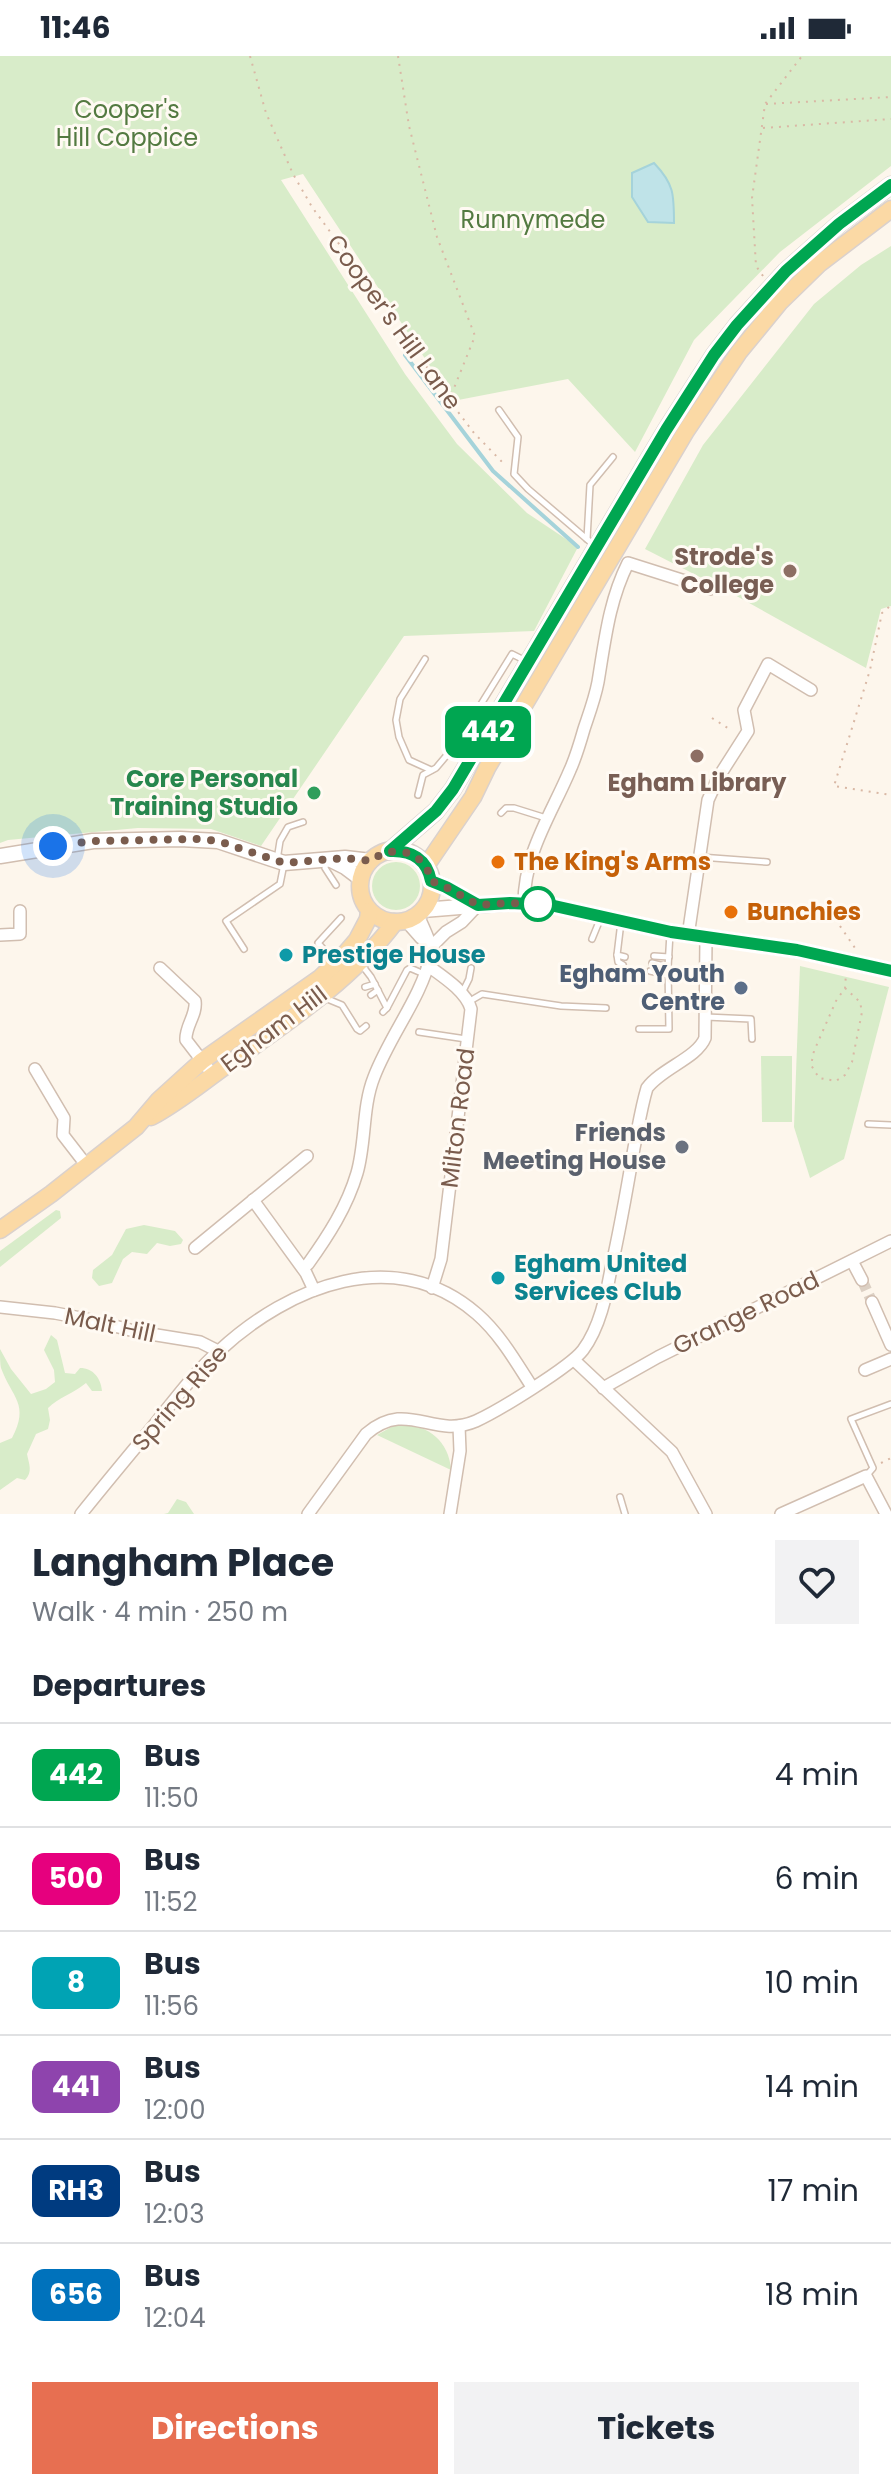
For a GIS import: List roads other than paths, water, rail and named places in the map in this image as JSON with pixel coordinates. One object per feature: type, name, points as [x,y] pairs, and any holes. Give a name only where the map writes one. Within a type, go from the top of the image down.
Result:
[{"type":"main road","points":[[891,185],[812,247],[770,287],[714,355],[592,544],[529,663],[443,803],[390,851],[371,861],[361,879],[361,896],[369,911],[380,918],[410,917],[478,905],[550,905],[688,936],[797,950],[891,971]]},
{"type":"main road","points":[[410,917],[431,894],[429,873],[487,768],[686,431],[739,352],[780,302],[819,264],[891,209]]},
{"type":"main road","points":[[0,856],[93,841],[180,839],[218,841],[281,862],[345,858],[371,861]]},
{"type":"main road","points":[[390,851],[408,852],[446,887],[478,905]]},
{"type":"main road","points":[[328,860],[345,867],[361,879]]},
{"type":"main road","name":"Egham Hill","points":[[142,1122],[159,1100],[202,1061],[336,964],[357,940],[369,911]]},
{"type":"main road","name":"Egham Hill","points":[[0,1230],[142,1122],[181,1101],[322,994],[410,917]]},
{"type":"street","points":[[524,904],[525,875],[583,734],[597,685],[616,586],[628,563],[710,589]]},
{"type":"street","points":[[591,633],[604,638]]},
{"type":"street","points":[[688,936],[708,800],[748,731],[744,710],[747,701],[768,664],[811,690]]},
{"type":"street","points":[[429,944],[462,922],[478,905]]},
{"type":"street","points":[[0,935],[25,934],[20,911]]},
{"type":"street","points":[[303,1268],[322,1244],[342,1209],[357,1173],[372,1082],[426,969],[427,933],[410,917]]},
{"type":"street","points":[[308,1514],[366,1434],[375,1427],[403,1417],[441,1426],[459,1426],[478,1420],[574,1360],[587,1344],[599,1319],[617,1244],[647,1088],[664,1071],[701,1047],[705,1038],[706,938]]},
{"type":"street","points":[[160,968],[195,1001],[186,1040],[213,1075]]},
{"type":"street","points":[[426,969],[465,998]]},
{"type":"street","name":"Milton Road","points":[[432,1288],[441,1259],[471,1009],[465,998]]},
{"type":"street","points":[[35,1069],[64,1118],[63,1135],[87,1166]]},
{"type":"street","points":[[195,1248],[307,1156]]},
{"type":"street","points":[[253,1200],[303,1268],[314,1290]]},
{"type":"street","name":"Grange Road","points":[[603,1388],[658,1357],[891,1241]]},
{"type":"street","points":[[852,1261],[862,1280]]},
{"type":"street","name":"Spring Rise","points":[[81,1514],[218,1351],[252,1324],[302,1294],[335,1283],[379,1276],[404,1279],[432,1288],[463,1304],[497,1335],[532,1387]]},
{"type":"street","points":[[872,1302],[891,1345]]},
{"type":"street","name":"Malt Hill","points":[[0,1307],[91,1320],[138,1332],[200,1342],[218,1351]]},
{"type":"street","points":[[865,1370],[891,1359]]},
{"type":"street","points":[[574,1360],[672,1452],[706,1514]]},
{"type":"street","points":[[450,1514],[460,1451],[459,1426]]},
{"type":"street","points":[[781,1514],[866,1476],[886,1514]]},
{"type":"lane","points":[[499,410],[518,437],[514,474],[592,544]]},
{"type":"lane","points":[[592,544],[590,485],[613,457]]},
{"type":"lane","points":[[418,795],[423,775],[443,760],[512,654],[529,663]]},
{"type":"lane","points":[[425,659],[400,699],[396,720],[399,737],[409,760],[431,770]]},
{"type":"lane","points":[[459,736],[481,745]]},
{"type":"lane","points":[[501,813],[506,808],[514,808],[546,818]]},
{"type":"lane","points":[[244,949],[226,921],[280,884],[280,841],[288,827],[303,822]]},
{"type":"lane","points":[[699,857],[767,862]]},
{"type":"lane","points":[[328,860],[325,868],[336,885]]},
{"type":"lane","points":[[592,939],[602,916]]},
{"type":"lane","points":[[336,964],[318,943],[341,918]]},
{"type":"lane","points":[[621,921],[617,955],[624,961]]},
{"type":"lane","points":[[639,1029],[669,1029],[671,932]]},
{"type":"lane","points":[[618,947],[627,950]]},
{"type":"lane","points":[[654,956],[669,957]]},
{"type":"lane","points":[[360,963],[376,987],[385,1010],[407,970],[426,969]]},
{"type":"lane","points":[[652,963],[668,967]]},
{"type":"lane","points":[[471,968],[465,998],[482,994],[561,1006],[606,1008]]},
{"type":"lane","points":[[650,971],[668,975]]},
{"type":"lane","points":[[365,987],[376,987]]},
{"type":"lane","points":[[371,995],[376,987]]},
{"type":"lane","points":[[322,994],[326,1001],[342,1005],[360,1031],[366,1026]]},
{"type":"lane","points":[[342,1005],[348,1000]]},
{"type":"lane","points":[[347,1013],[354,1008]]},
{"type":"lane","points":[[353,1021],[360,1016]]},
{"type":"lane","points":[[705,1017],[751,1019],[752,1039]]},
{"type":"lane","points":[[419,1032],[467,1039]]},
{"type":"lane","points":[[868,1124],[891,1125]]},
{"type":"lane","points":[[866,1476],[873,1468],[851,1419],[891,1404]]},
{"type":"lane","points":[[620,1497],[625,1514]]},
{"type":"water","points":[[654,163],[672,190],[674,223],[648,222],[632,197],[632,173]]},
{"type":"waterway","points":[[405,355],[493,471],[578,547]]},
{"type":"tunnel","points":[[862,1280],[872,1302]]},
{"type":"place","name":"Strode's College","points":[[790,571]]},
{"type":"place","name":"Egham Library","points":[[697,756]]},
{"type":"place","name":"Core Personal Training Studio","points":[[314,793]]},
{"type":"place","name":"The King's Arms","points":[[498,862]]},
{"type":"place","name":"Bunchies","points":[[731,912]]},
{"type":"place","name":"Prestige House","points":[[286,955]]},
{"type":"place","name":"Egham Youth Centre","points":[[741,988]]},
{"type":"place","name":"Friends Meeting House","points":[[682,1147]]},
{"type":"place","name":"Egham United Services Club","points":[[498,1278]]},
{"type":"park label","name":"Cooper's Hill Coppice","points":[[127,124]]},
{"type":"park label","name":"Runnymede","points":[[533,220]]}]
